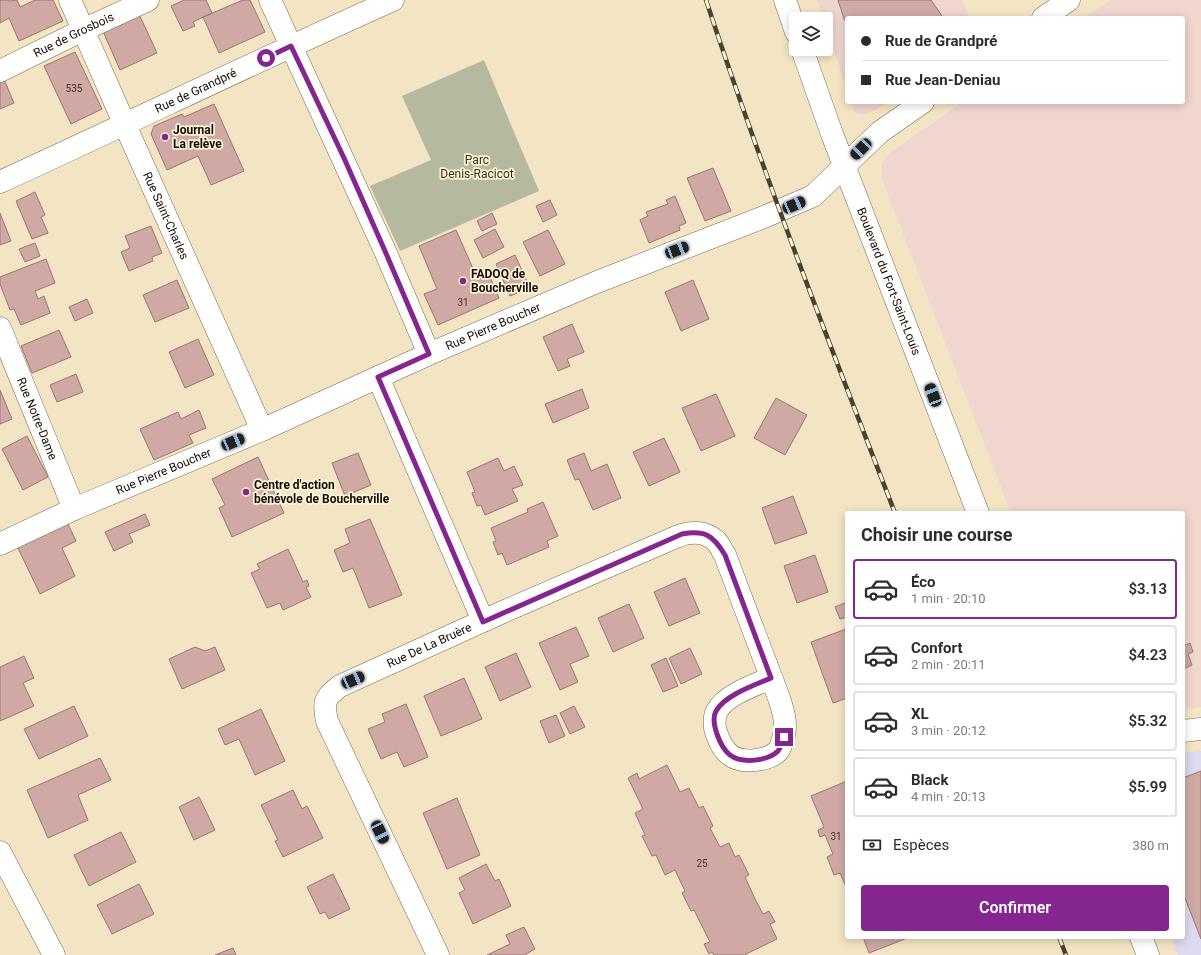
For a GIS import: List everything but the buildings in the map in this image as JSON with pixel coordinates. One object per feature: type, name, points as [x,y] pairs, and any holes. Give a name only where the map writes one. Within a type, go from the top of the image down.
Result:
[{"type":"street","name":"Rue Saint-Charles","points":[[70,0],[262,430]]},
{"type":"street","name":"Rue de Grosbois","points":[[0,71],[148,0]]},
{"type":"street","points":[[270,0],[344,158],[429,354]]},
{"type":"street","name":"Rue de Grandpré","points":[[0,182],[393,0]]},
{"type":"street","points":[[785,0],[789,12]]},
{"type":"street","points":[[1046,16],[1068,0]]},
{"type":"street","name":"Boulevard du Fort-Saint-Louis","points":[[804,56],[832,134],[977,511]]},
{"type":"street","name":"Rue Pierre Boucher","points":[[0,544],[74,509],[262,430],[429,354],[597,282],[764,217],[813,196],[880,132],[920,104]]},
{"type":"street","name":"Rue Notre-Dame","points":[[0,328],[74,509]]},
{"type":"street","points":[[378,377],[483,622]]},
{"type":"street","name":"Rue De La Bruère","points":[[438,955],[327,721],[324,706],[329,694],[340,686],[682,534],[696,532],[708,536],[717,542],[725,555],[771,678]]},
{"type":"street","points":[[1185,731],[1201,729]]},
{"type":"street","points":[[0,852],[54,955]]},
{"type":"street","points":[[1142,939],[1148,955]]},
{"type":"shaded area","points":[[817,0],[963,0],[968,16],[845,16],[845,84],[833,49],[833,12],[821,12]]},
{"type":"shaded area","points":[[1110,0],[1201,0],[1201,707],[1185,710],[1185,511],[1010,511],[882,179],[881,165],[888,154],[960,104],[1185,104],[1185,16],[1087,16]]},
{"type":"shaded area","points":[[852,104],[884,104],[874,111],[864,115],[854,112]]},
{"type":"shaded area","points":[[1201,751],[1201,955],[1178,955],[1172,939],[1185,939],[1185,753]]},
{"type":"green space","name":"Parc Denis-Racicot","points":[[484,60],[539,191],[400,251],[370,186],[431,160],[402,96]]},
{"type":"railway","points":[[706,0],[773,194],[894,511]]},
{"type":"railway","points":[[1060,939],[1066,955]]},
{"type":"place","name":"Journal La relève","points":[[165,137]]},
{"type":"place","name":"FADOQ de Boucherville","points":[[463,281]]},
{"type":"place","name":"Centre d'action bénévole de Boucherville","points":[[246,492]]},
{"type":"route","points":[[266,58],[291,46],[344,158],[429,354],[378,377],[483,622],[682,534],[696,532],[708,536],[717,542],[725,555],[771,678],[727,699],[716,712],[715,728],[721,744],[730,755],[746,761],[765,759],[779,750],[784,737]]}]
